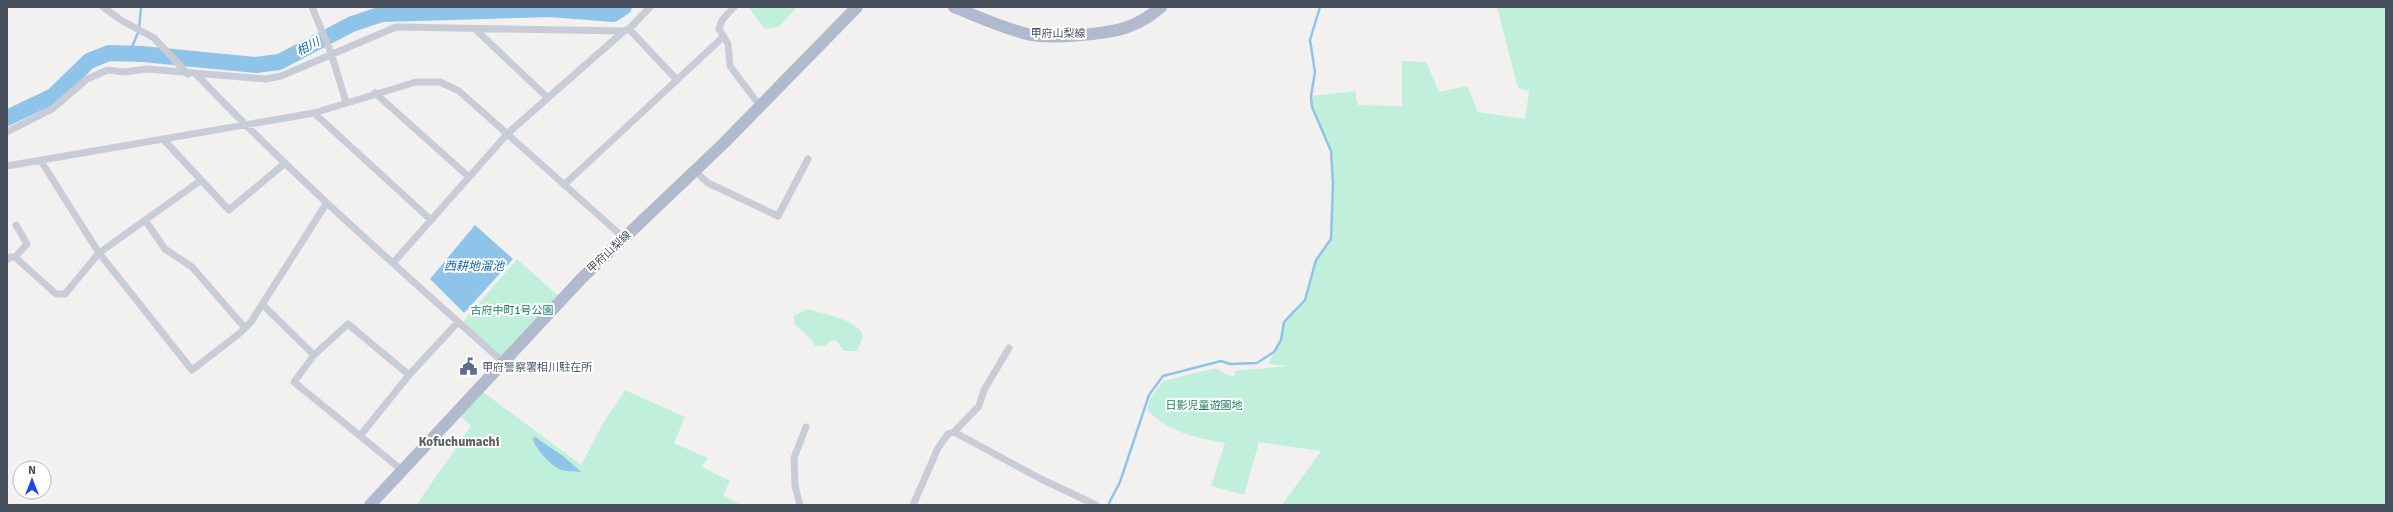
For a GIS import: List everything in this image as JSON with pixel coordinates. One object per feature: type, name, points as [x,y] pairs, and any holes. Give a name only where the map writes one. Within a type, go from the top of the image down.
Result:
[{"type":"main road","name":"甲府山梨線","points":[[370,505],[582,278],[760,106],[857,7]]},
{"type":"main road","name":"甲府山梨線","points":[[954,7],[1003,27],[1032,36],[1098,33],[1129,27],[1147,18],[1161,7]]},
{"type":"street","points":[[103,7],[165,48],[326,204],[503,362]]},
{"type":"street","points":[[312,7],[330,50],[346,102]]},
{"type":"street","points":[[393,263],[508,133],[626,30],[650,7]]},
{"type":"street","points":[[734,7],[720,23],[723,37],[729,49],[730,66],[760,106]]},
{"type":"street","points":[[7,132],[52,109],[87,79],[101,72],[148,69],[266,79],[281,76],[330,50],[396,27],[626,30],[677,80]]},
{"type":"street","points":[[475,29],[548,98]]},
{"type":"street","points":[[564,185],[723,37]]},
{"type":"street","points":[[7,166],[314,113],[375,93],[416,82],[440,82],[459,91],[508,133],[624,238]]},
{"type":"street","points":[[375,93],[469,177]]},
{"type":"street","points":[[314,113],[431,220]]},
{"type":"street","points":[[163,139],[200,181],[229,210],[284,164]]},
{"type":"street","points":[[694,171],[708,183],[778,216],[808,159]]},
{"type":"street","points":[[41,161],[99,253],[192,370],[245,328],[263,305],[326,204]]},
{"type":"street","points":[[7,260],[10,256],[15,257],[56,294],[65,294],[99,253],[200,181]]},
{"type":"street","points":[[145,220],[165,249],[192,267],[245,328]]},
{"type":"street","points":[[15,257],[27,244],[16,224]]},
{"type":"street","points":[[263,305],[314,355]]},
{"type":"street","points":[[360,436],[409,375],[458,322]]},
{"type":"street","points":[[403,471],[294,382],[314,355],[348,324],[409,375]]},
{"type":"street","points":[[913,505],[938,448],[948,434],[954,432],[979,406],[984,390],[1009,348]]},
{"type":"street","points":[[800,505],[795,486],[794,458],[806,427]]},
{"type":"street","points":[[954,432],[1039,478],[1096,505]]},
{"type":"green space","points":[[748,7],[799,7],[796,8],[779,27],[765,29]]},
{"type":"green space","name":"日影児童遊園地","points":[[1497,7],[2386,7],[2386,505],[1282,505],[1321,451],[1259,442],[1244,495],[1211,486],[1225,443],[1203,439],[1183,433],[1165,424],[1147,410],[1150,399],[1163,381],[1216,368],[1227,375],[1235,376],[1235,371],[1288,366],[1268,364],[1281,340],[1284,322],[1305,299],[1316,260],[1331,239],[1333,183],[1331,151],[1312,107],[1311,96],[1355,91],[1358,105],[1402,106],[1402,61],[1426,62],[1439,92],[1467,86],[1478,112],[1525,119],[1529,91],[1518,88]]},
{"type":"green space","name":"古府中町1号公園","points":[[517,259],[562,299],[503,362],[461,324]]},
{"type":"green space","points":[[806,309],[837,317],[859,329],[862,334],[862,338],[857,351],[844,351],[837,341],[832,340],[825,346],[815,346],[812,340],[794,323],[794,316]]},
{"type":"green space","points":[[479,389],[581,465],[605,420],[625,390],[685,417],[674,443],[708,458],[702,467],[730,481],[723,495],[741,505],[418,505],[417,504],[471,426],[457,413]]},
{"type":"water","name":"西耕地溜池","points":[[475,225],[513,259],[464,313],[430,279]]},
{"type":"water","points":[[535,437],[563,456],[581,472],[564,471],[556,467],[539,451],[534,442],[533,438]]},
{"type":"waterway","points":[[129,54],[139,30],[141,7]]},
{"type":"waterway","name":"相川","points":[[7,118],[53,96],[89,61],[109,53],[143,54],[256,65],[279,62],[352,24],[382,14],[550,9],[613,14],[624,7]]},
{"type":"waterway","points":[[1109,503],[1120,482],[1149,395],[1163,376],[1221,361],[1230,364],[1257,363],[1274,352],[1281,340],[1284,322],[1305,300],[1316,260],[1331,239],[1333,183],[1331,151],[1312,107],[1311,96],[1315,72],[1310,40],[1320,7]]},
{"type":"place","name":"甲府警察署相川駐在所","points":[[469,367]]},
{"type":"district","name":"Kofuchumachi","points":[[459,442]]}]
